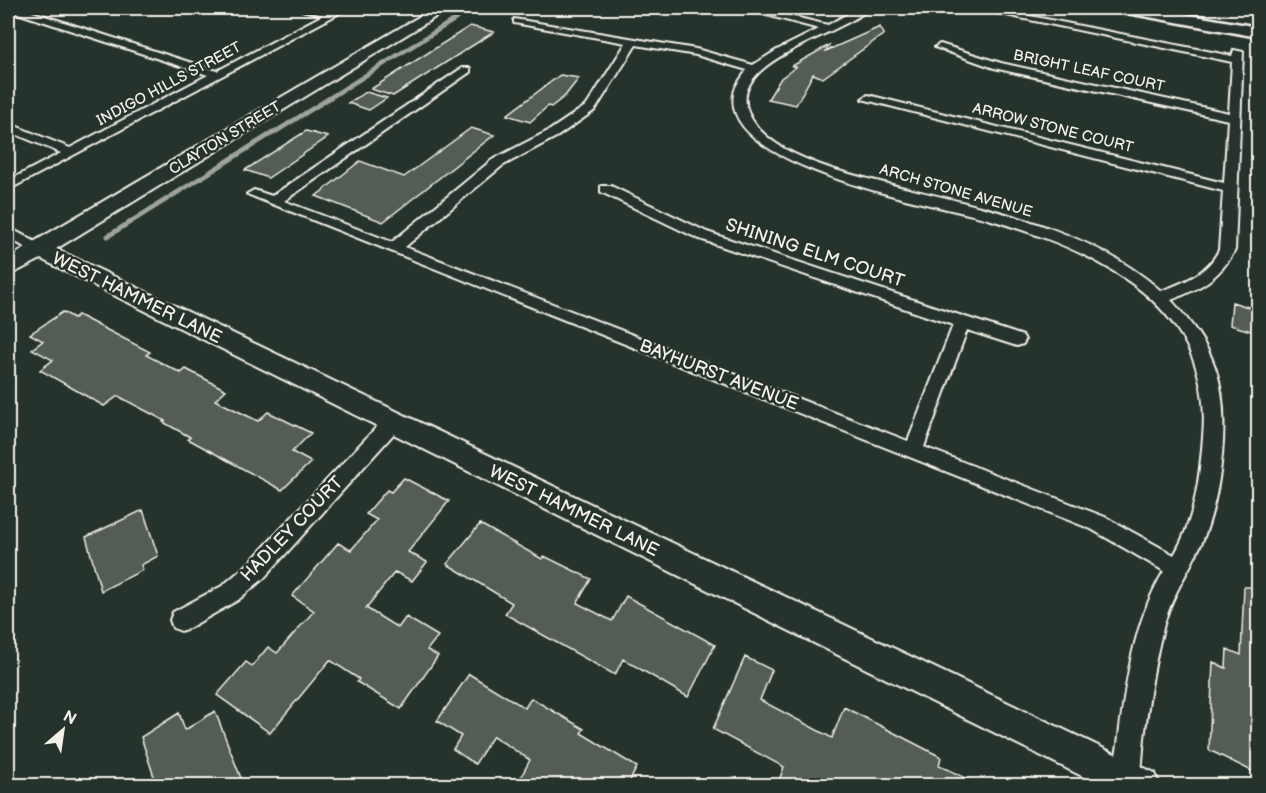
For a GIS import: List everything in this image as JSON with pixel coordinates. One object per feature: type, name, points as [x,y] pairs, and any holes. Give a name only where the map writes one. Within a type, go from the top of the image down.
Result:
[{"type":"main road","points":[[1126,8],[1258,33]]},
{"type":"main road","points":[[1194,8],[1258,19]]},
{"type":"street","points":[[11,8],[218,75]]},
{"type":"street","points":[[306,8],[331,14]]},
{"type":"street","name":"INDIGO HILLS STREET","points":[[8,186],[344,8]]},
{"type":"street","name":"CLAYTON STREET","points":[[8,269],[443,8]]},
{"type":"street","points":[[745,8],[805,21],[829,29]]},
{"type":"street","points":[[518,21],[559,30],[634,40],[715,57],[754,69],[864,8]]},
{"type":"street","points":[[977,8],[1238,56],[1227,250],[1222,263],[1213,274],[1195,285],[1159,298]]},
{"type":"street","points":[[395,249],[497,163],[554,133],[591,107],[634,40]]},
{"type":"street","name":"BRIGHT LEAF COURT","points":[[940,47],[998,66],[1234,118]]},
{"type":"street","name":"ARCH STONE AVENUE","points":[[754,69],[738,95],[739,105],[744,117],[766,142],[815,168],[1047,234],[1099,256],[1130,273],[1159,298],[1185,327],[1198,348],[1213,390],[1208,483],[1192,541],[1157,608],[1141,674],[1131,783]]},
{"type":"street","points":[[274,201],[466,70]]},
{"type":"street","name":"ARROW STONE COURT","points":[[868,99],[1231,189]]},
{"type":"street","points":[[8,127],[72,153]]},
{"type":"street","name":"SHINING ELM COURT","points":[[606,189],[702,236],[1017,340]]},
{"type":"street","name":"BAYHURST AVENUE","points":[[254,194],[1098,523],[1178,568]]},
{"type":"street","name":"WEST HAMMER LANE","points":[[8,232],[38,249],[392,423],[1131,783]]},
{"type":"street","points":[[913,451],[962,322]]},
{"type":"street","name":"HADLEY COURT","points":[[181,620],[230,593],[255,571],[392,423]]},
{"type":"building","points":[[470,26],[494,32],[393,96],[371,89]]},
{"type":"building","points":[[880,27],[884,34],[823,78],[813,74],[796,105],[768,99],[781,78],[796,67],[792,66],[829,45],[826,51]]},
{"type":"building","points":[[560,75],[579,78],[565,96],[551,107],[548,106],[530,122],[507,115]]},
{"type":"building","points":[[366,92],[387,98],[369,110],[348,103]]},
{"type":"building","points":[[471,128],[494,135],[383,222],[316,196],[360,161],[404,177]]},
{"type":"building","points":[[306,131],[328,137],[268,178],[245,170]]},
{"type":"building","points":[[1232,302],[1258,310],[1258,333],[1230,325]]},
{"type":"building","points":[[63,312],[74,318],[78,315],[150,352],[146,355],[181,373],[186,369],[226,390],[215,400],[258,421],[268,412],[311,433],[292,452],[311,462],[282,490],[188,439],[190,437],[163,422],[165,421],[118,396],[104,406],[40,370],[53,360],[32,349],[43,341],[30,334]]},
{"type":"building","points":[[404,478],[449,501],[408,552],[427,562],[412,581],[395,572],[366,608],[398,628],[406,617],[438,636],[427,650],[438,656],[401,709],[357,682],[359,679],[330,660],[270,733],[217,695],[246,662],[252,666],[268,647],[277,653],[314,611],[292,596],[338,543],[351,550],[377,520],[366,514],[387,490],[391,492]]},
{"type":"building","points":[[143,510],[158,556],[141,565],[143,570],[101,591],[86,537]]},
{"type":"building","points":[[480,524],[542,559],[544,556],[591,579],[577,603],[612,621],[626,596],[715,645],[688,697],[623,659],[615,675],[505,614],[512,603],[447,564]]},
{"type":"building","points":[[1244,587],[1258,587],[1258,774],[1209,750],[1213,662],[1226,668],[1227,649],[1241,655]]},
{"type":"building","points":[[745,657],[772,670],[760,700],[832,738],[844,707],[941,757],[939,765],[982,786],[777,786],[784,767],[713,729]]},
{"type":"building","points":[[469,674],[525,708],[531,698],[584,729],[581,733],[637,767],[627,786],[516,786],[530,760],[493,736],[475,764],[453,749],[461,736],[437,721]]},
{"type":"building","points":[[215,711],[244,786],[157,786],[141,737],[179,713],[185,730]]},
{"type":"waterway","points":[[272,134],[473,8]]},
{"type":"waterway","points":[[108,236],[274,132]]}]
